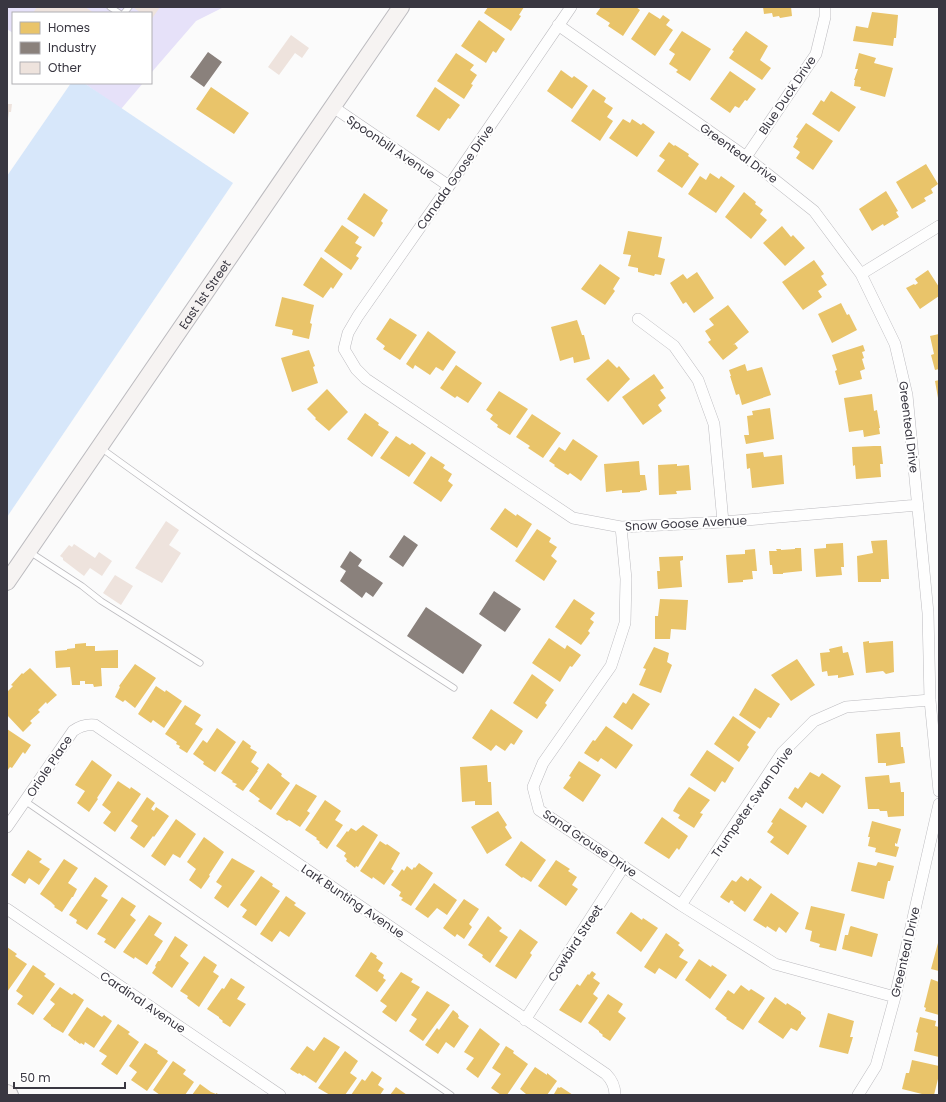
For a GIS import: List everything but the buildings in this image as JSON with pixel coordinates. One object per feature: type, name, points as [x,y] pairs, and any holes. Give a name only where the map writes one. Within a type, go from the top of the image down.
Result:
[{"type":"main road","name":"East 1st Street","points":[[7,582],[401,7]]},
{"type":"street","name":"Canada Goose Drive","points":[[344,349],[348,333],[358,316],[571,7]]},
{"type":"street","name":"Blue Duck Drive","points":[[746,157],[816,54],[825,17],[825,7]]},
{"type":"street","name":"Greenteal Drive","points":[[558,25],[746,157],[814,211],[861,274],[895,344],[907,395],[918,505],[933,613],[930,700],[939,791]]},
{"type":"street","name":"Spoonbill Avenue","points":[[333,108],[449,186]]},
{"type":"street","points":[[861,274],[939,226]]},
{"type":"street","points":[[638,319],[674,346],[698,380],[714,424],[723,522]]},
{"type":"street","name":"Snow Goose Avenue","points":[[344,349],[356,369],[366,379],[573,518],[621,527],[723,522],[918,505]]},
{"type":"street","name":"Sand Grouse Drive","points":[[621,527],[626,579],[625,624],[611,666],[543,763],[533,787],[540,810],[681,905],[775,964],[895,997]]},
{"type":"street","name":"Trumpeter Swan Drive","points":[[681,905],[782,753],[814,721],[846,707],[930,700]]},
{"type":"street","name":"Oriole Place","points":[[7,827],[73,731],[79,726],[87,724],[95,725],[101,728]]},
{"type":"street","name":"Lark Bunting Avenue","points":[[101,728],[525,1020],[606,1074],[612,1080],[615,1087],[615,1095]]},
{"type":"street","name":"Greenteal Drive","points":[[858,1095],[876,1066],[895,997],[939,804]]},
{"type":"street","name":"Cowbird Street","points":[[525,1020],[624,866]]},
{"type":"street","name":"Cardinal Avenue","points":[[7,909],[280,1095]]},
{"type":"lane","points":[[100,447],[147,482],[321,602],[454,688]]},
{"type":"lane","points":[[28,550],[82,586],[101,601],[200,663]]},
{"type":"lane","points":[[24,801],[451,1095]]},
{"type":"shaded area","points":[[7,7],[224,7],[196,21],[152,72],[152,12],[12,12],[12,32],[7,29]]},
{"type":"shaded area","points":[[85,84],[142,84],[121,109]]},
{"type":"water","points":[[70,84],[85,84],[233,183],[7,517],[7,176]]}]
